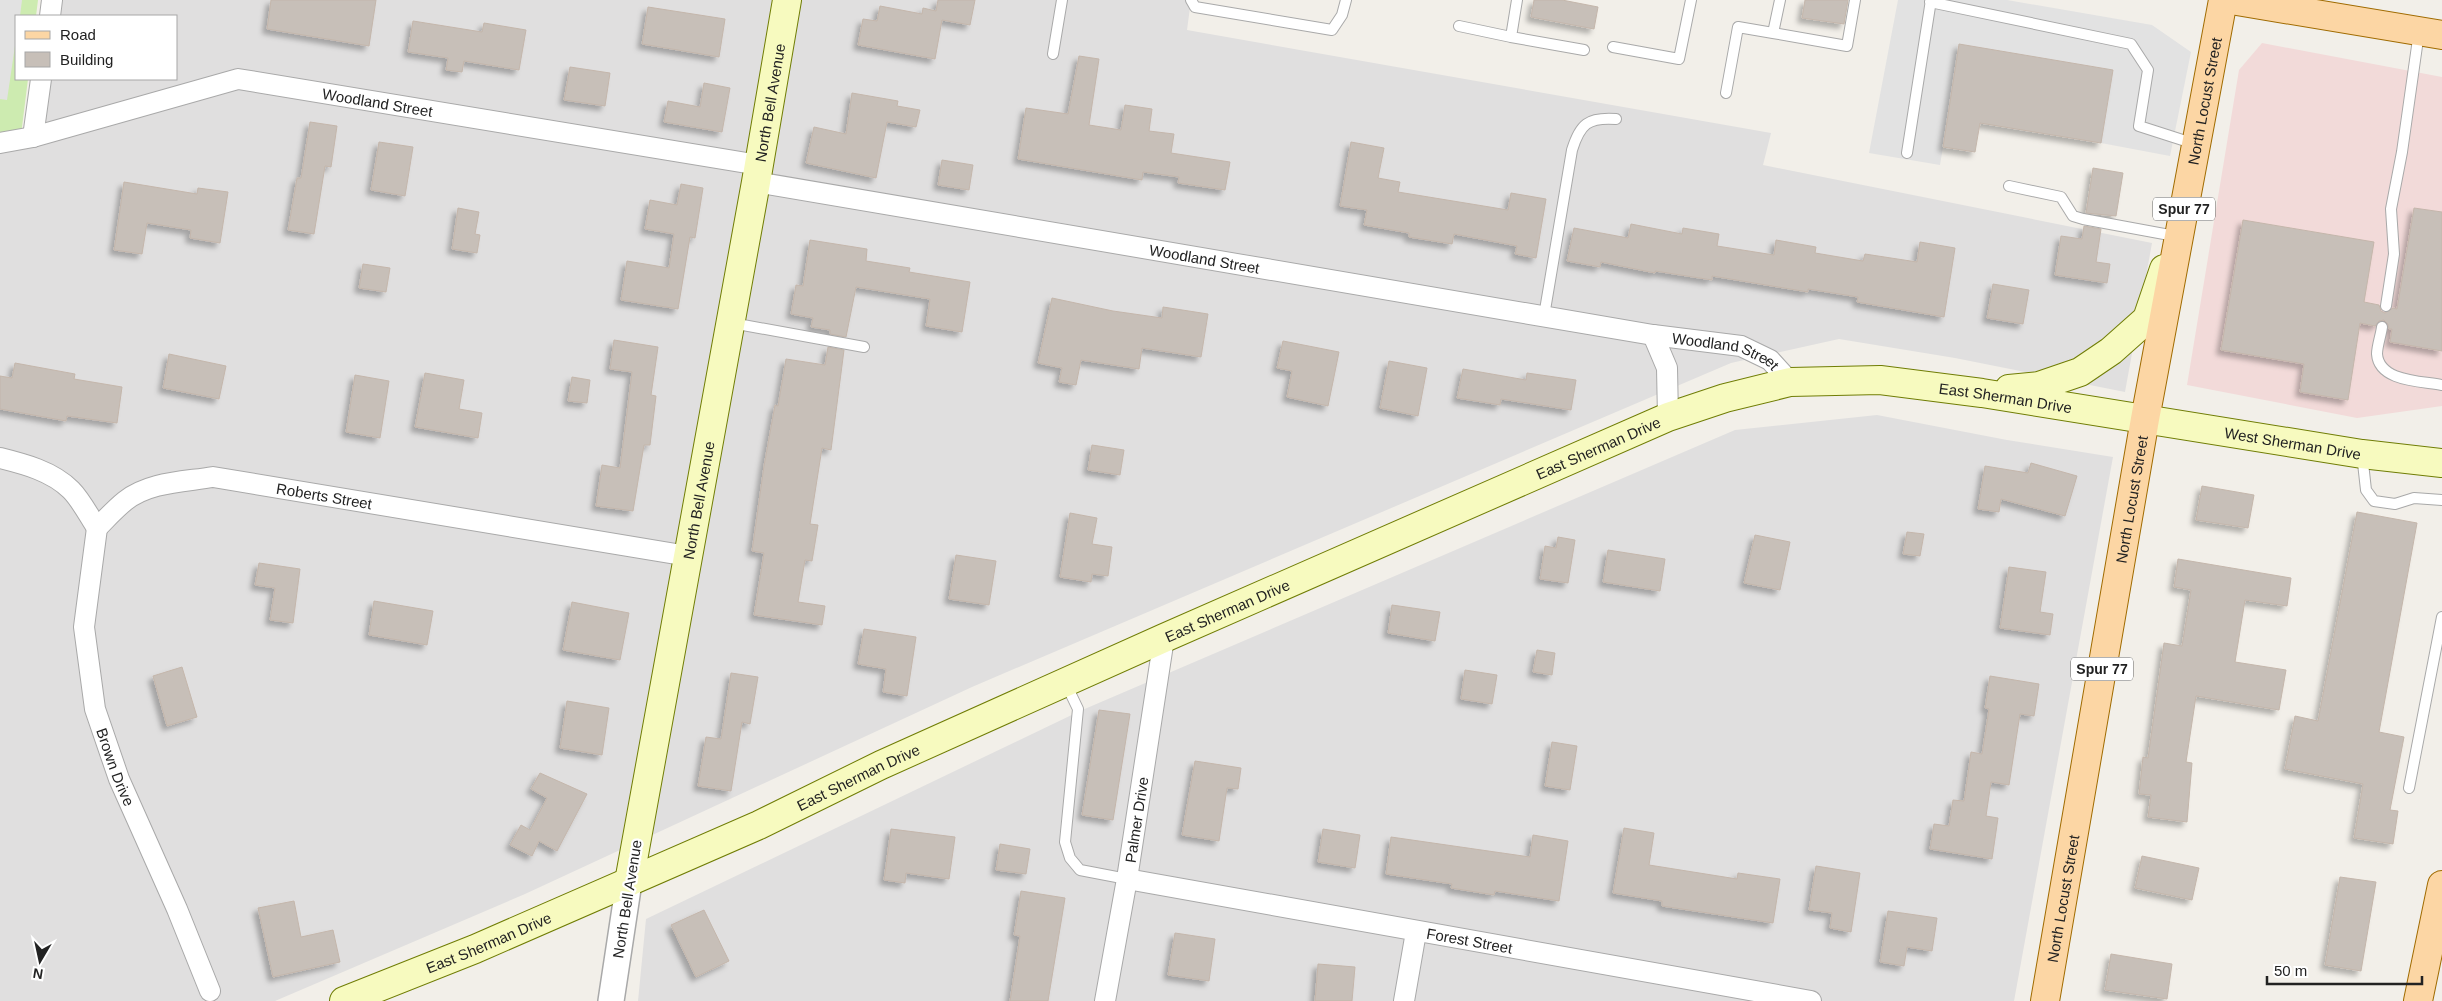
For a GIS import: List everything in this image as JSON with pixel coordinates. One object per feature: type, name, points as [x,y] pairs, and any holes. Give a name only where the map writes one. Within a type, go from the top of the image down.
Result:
[{"type":"main road","name":"North Bell Avenue","points":[[629,882],[758,174],[787,0]]},
{"type":"main road","name":"North Locust Street","points":[[2046,1001],[2179,223],[2223,0]]},
{"type":"main road","points":[[2231,0],[2430,33]]},
{"type":"main road","points":[[1982,393],[2038,386],[2080,372],[2111,352],[2148,319],[2179,223]]},
{"type":"main road","name":"East Sherman Drive","points":[[344,1001],[476,949],[759,825],[881,765],[1164,638],[1668,418],[1725,398],[1790,382],[1880,380],[1982,393],[2145,419]]},
{"type":"main road","name":"West Sherman Drive","points":[[2145,419],[2362,454],[2442,462]]},
{"type":"main road","points":[[2418,1001],[2442,885]]},
{"type":"street","points":[[50,15],[52,0]]},
{"type":"street","name":"Woodland Street","points":[[0,142],[34,137],[238,79],[1544,316],[1653,335],[1741,346],[1770,360],[1790,382]]},
{"type":"street","points":[[34,137],[41,80]]},
{"type":"street","name":"Woodland Street","points":[[1653,335],[1667,368],[1668,418]]},
{"type":"street","points":[[0,458],[53,476],[71,490],[97,528]]},
{"type":"street","name":"Roberts Street","points":[[97,528],[124,501],[138,493],[156,486],[213,477],[688,556]]},
{"type":"street","name":"Brown Drive","points":[[97,528],[93,570],[84,627],[95,709],[118,778],[177,909],[210,991]]},
{"type":"street","name":"Palmer Drive","points":[[1104,1001],[1127,879],[1164,638]]},
{"type":"street","name":"Forest Street","points":[[1127,879],[1810,1001]]},
{"type":"street","name":"North Bell Avenue","points":[[611,1001],[629,882]]},
{"type":"street","points":[[1404,1001],[1416,932]]},
{"type":"lane","points":[[1053,54],[1062,0]]},
{"type":"lane","points":[[1191,0],[1195,8],[1332,30],[1342,15],[1346,0]]},
{"type":"lane","points":[[1511,37],[1517,0]]},
{"type":"lane","points":[[1613,47],[1679,59],[1692,0]]},
{"type":"lane","points":[[1773,33],[1780,0]]},
{"type":"lane","points":[[1726,92],[1738,27],[1847,46],[1854,0]]},
{"type":"lane","points":[[1907,153],[1931,1],[2131,44],[2148,70],[2139,126],[2196,144]]},
{"type":"lane","points":[[1459,26],[1584,50]]},
{"type":"lane","points":[[2386,306],[2394,254],[2391,209],[2430,33]]},
{"type":"lane","points":[[1544,316],[1576,136],[1581,127],[1590,121],[1599,118],[1616,119]]},
{"type":"lane","points":[[2009,186],[2061,197],[2073,216],[2083,219],[2179,223]]},
{"type":"lane","points":[[731,322],[864,347]]},
{"type":"lane","points":[[2382,327],[2377,355],[2383,369],[2390,375],[2442,385]]},
{"type":"lane","points":[[2362,454],[2366,490],[2374,501],[2395,504],[2414,498],[2442,500]]},
{"type":"lane","points":[[2409,788],[2438,653],[2442,617]]},
{"type":"lane","points":[[1065,683],[1078,709],[1065,842],[1070,858],[1080,870],[1127,879]]},
{"type":"shaded area","points":[[0,0],[22,0],[20,15],[15,15],[15,46],[7,100],[0,99]]},
{"type":"shaded area","points":[[52,0],[1191,0],[1187,30],[1771,133],[1763,165],[2152,243],[2125,392],[1955,358],[1839,339],[1731,363],[972,687],[525,894],[275,1001],[0,1001],[0,131],[33,136],[41,80],[178,80],[178,15],[50,15]]},
{"type":"shaded area","points":[[1898,0],[2007,0],[2152,25],[2191,52],[2170,156],[2101,143],[2113,70],[1960,45],[1940,165],[1869,153]]},
{"type":"shaded area","points":[[2262,43],[2442,77],[2442,406],[2357,418],[2187,385],[2239,70]]},
{"type":"shaded area","points":[[1877,415],[2007,440],[2113,457],[2014,1001],[638,1001],[646,919],[1080,711],[1735,430]]},
{"type":"green space","points":[[0,0],[38,0],[36,15],[15,15],[15,80],[28,80],[21,135],[0,132]]},
{"type":"building","points":[[271,0],[376,0],[369,46],[267,29]]},
{"type":"building","points":[[938,0],[975,0],[970,25],[942,20],[935,59],[858,45],[863,19],[877,21],[880,6],[922,14],[923,8],[936,11]]},
{"type":"building","points":[[1534,0],[1562,0],[1598,7],[1594,29],[1531,17]]},
{"type":"building","points":[[1805,0],[1848,0],[1844,24],[1802,18]]},
{"type":"building","points":[[648,7],[725,19],[719,57],[642,44]]},
{"type":"building","points":[[413,21],[482,32],[484,23],[526,30],[519,70],[464,61],[462,72],[446,70],[448,58],[408,52]]},
{"type":"building","points":[[1959,44],[2113,70],[2101,143],[1980,123],[1975,152],[1943,147]]},
{"type":"building","points":[[1079,56],[1099,59],[1089,125],[1121,130],[1125,105],[1152,109],[1149,131],[1174,134],[1171,153],[1230,162],[1225,190],[1178,183],[1179,177],[1143,172],[1142,180],[1018,159],[1026,108],[1068,114]]},
{"type":"building","points":[[570,67],[610,73],[605,106],[564,100]]},
{"type":"building","points":[[704,83],[730,88],[722,132],[664,122],[668,101],[700,107]]},
{"type":"building","points":[[852,93],[898,101],[897,106],[920,110],[916,127],[887,122],[876,178],[806,163],[814,127],[846,134]]},
{"type":"building","points":[[310,122],[337,126],[331,167],[325,166],[314,234],[288,230],[297,178],[301,178]]},
{"type":"building","points":[[379,142],[413,147],[405,196],[371,190]]},
{"type":"building","points":[[1351,142],[1384,148],[1378,178],[1400,182],[1398,192],[1508,210],[1511,193],[1546,199],[1536,258],[1515,254],[1517,246],[1454,234],[1452,244],[1409,237],[1409,233],[1364,225],[1367,210],[1340,206]]},
{"type":"building","points":[[942,160],[973,165],[969,190],[938,185]]},
{"type":"building","points":[[2093,168],[2123,173],[2116,216],[2086,213]]},
{"type":"building","points":[[124,182],[197,194],[198,188],[228,192],[220,243],[190,238],[191,230],[147,223],[142,254],[114,250]]},
{"type":"building","points":[[681,184],[703,188],[695,238],[690,237],[678,309],[621,300],[627,261],[669,268],[674,234],[645,229],[650,200],[677,205]]},
{"type":"building","points":[[458,208],[479,212],[475,234],[480,235],[477,253],[452,249]]},
{"type":"building","points":[[2414,208],[2442,212],[2442,351],[2390,342],[2392,329],[2389,329],[2388,324],[2384,320],[2379,321],[2375,326],[2360,323],[2348,400],[2300,392],[2304,364],[2221,350],[2243,220],[2374,242],[2364,302],[2379,305],[2381,311],[2385,313],[2393,308],[2397,309]]},
{"type":"building","points":[[1631,224],[1682,234],[1683,228],[1719,234],[1717,246],[1774,255],[1776,240],[1816,247],[1815,253],[1863,261],[1865,254],[1917,262],[1920,242],[1955,248],[1944,317],[1857,302],[1858,297],[1808,289],[1808,292],[1712,276],[1712,280],[1655,271],[1655,273],[1601,262],[1600,267],[1567,261],[1574,228],[1628,238]]},
{"type":"building","points":[[2084,226],[2101,229],[2096,262],[2110,264],[2107,283],[2055,275],[2061,236],[2082,239]]},
{"type":"building","points":[[810,240],[867,249],[866,261],[910,268],[909,272],[970,282],[962,332],[926,326],[930,299],[856,287],[846,337],[830,334],[830,330],[811,327],[813,318],[791,314],[796,285],[803,286]]},
{"type":"building","points":[[363,264],[390,268],[386,292],[359,288]]},
{"type":"building","points":[[1993,284],[2029,290],[2023,324],[1987,318]]},
{"type":"building","points":[[1052,298],[1113,311],[1162,318],[1163,307],[1208,314],[1201,357],[1142,348],[1139,369],[1081,360],[1076,385],[1059,382],[1062,368],[1038,363]]},
{"type":"building","points":[[614,340],[658,347],[651,395],[656,396],[650,445],[644,445],[633,511],[596,506],[602,465],[620,468],[632,372],[610,369]]},
{"type":"building","points":[[1283,341],[1339,352],[1328,406],[1287,397],[1292,371],[1277,368]]},
{"type":"building","points":[[828,347],[844,350],[831,450],[822,448],[810,524],[818,525],[812,561],[805,560],[798,602],[825,606],[822,625],[754,615],[764,553],[752,551],[764,466],[775,405],[778,406],[786,359],[825,365]]},
{"type":"building","points":[[169,354],[226,366],[219,399],[163,388]]},
{"type":"building","points":[[1389,361],[1427,368],[1418,416],[1380,408]]},
{"type":"building","points":[[15,363],[75,374],[74,379],[122,387],[117,423],[67,416],[66,421],[0,409],[0,376],[12,378]]},
{"type":"building","points":[[1463,369],[1526,380],[1527,373],[1576,380],[1571,410],[1501,399],[1500,405],[1457,398]]},
{"type":"building","points":[[425,373],[464,380],[459,409],[482,413],[478,438],[415,427]]},
{"type":"building","points":[[355,375],[389,381],[380,438],[346,432]]},
{"type":"building","points":[[572,377],[590,380],[587,403],[568,401]]},
{"type":"building","points":[[1092,445],[1124,450],[1120,475],[1088,470]]},
{"type":"building","points":[[2031,463],[2077,476],[2065,516],[2001,499],[1999,512],[1978,509],[1985,466],[2028,473]]},
{"type":"building","points":[[2202,486],[2254,495],[2248,528],[2196,520]]},
{"type":"building","points":[[2357,512],[2417,523],[2379,732],[2404,737],[2390,810],[2398,811],[2393,844],[2354,838],[2363,784],[2285,769],[2295,716],[2318,721]]},
{"type":"building","points":[[1070,513],[1097,518],[1092,544],[1112,547],[1108,576],[1092,574],[1091,582],[1060,577]]},
{"type":"building","points":[[1907,532],[1924,534],[1920,556],[1903,554]]},
{"type":"building","points":[[1755,535],[1790,542],[1780,590],[1744,583]]},
{"type":"building","points":[[1558,537],[1575,540],[1568,583],[1540,579],[1545,546],[1556,548]]},
{"type":"building","points":[[1608,550],[1665,559],[1660,591],[1603,582]]},
{"type":"building","points":[[956,555],[996,561],[989,605],[949,599]]},
{"type":"building","points":[[2178,559],[2291,578],[2287,606],[2245,600],[2235,662],[2286,670],[2279,710],[2196,696],[2186,762],[2192,763],[2187,822],[2148,817],[2151,795],[2139,794],[2143,757],[2148,758],[2164,643],[2182,646],[2191,590],[2174,587]]},
{"type":"building","points":[[259,563],[300,569],[293,623],[270,620],[275,588],[255,585]]},
{"type":"building","points":[[2009,567],[2046,572],[2040,612],[2053,614],[2050,635],[2000,628]]},
{"type":"building","points":[[374,601],[433,611],[427,645],[369,635]]},
{"type":"building","points":[[572,602],[629,613],[620,660],[563,650]]},
{"type":"building","points":[[1392,605],[1440,612],[1435,641],[1388,633]]},
{"type":"building","points":[[864,629],[916,637],[907,696],[883,692],[886,669],[858,664]]},
{"type":"building","points":[[1537,650],[1555,653],[1552,675],[1533,672]]},
{"type":"building","points":[[182,667],[197,717],[167,726],[153,676]]},
{"type":"building","points":[[1465,670],[1497,675],[1492,704],[1461,699]]},
{"type":"building","points":[[731,673],[758,677],[750,724],[742,722],[731,791],[698,786],[706,737],[721,739]]},
{"type":"building","points":[[1990,676],[2039,684],[2034,716],[2020,714],[2009,785],[1991,782],[1986,816],[1998,818],[1992,859],[1930,849],[1934,824],[1949,826],[1953,800],[1964,801],[1971,752],[1982,754],[1989,709],[1985,708]]},
{"type":"building","points":[[567,701],[609,708],[602,755],[560,748]]},
{"type":"building","points":[[1099,710],[1130,714],[1113,820],[1082,815]]},
{"type":"building","points":[[1552,742],[1577,746],[1570,790],[1545,786]]},
{"type":"building","points":[[1195,761],[1241,768],[1238,789],[1227,788],[1219,841],[1182,835]]},
{"type":"building","points":[[540,773],[587,794],[557,851],[539,841],[532,856],[510,845],[521,825],[530,830],[547,798],[531,789]]},
{"type":"building","points":[[1624,828],[1654,833],[1649,865],[1737,879],[1738,873],[1780,879],[1773,923],[1662,906],[1662,901],[1613,893]]},
{"type":"building","points":[[891,829],[955,837],[949,879],[906,873],[905,883],[884,880]]},
{"type":"building","points":[[1323,829],[1360,835],[1355,868],[1318,862]]},
{"type":"building","points":[[1533,835],[1568,841],[1559,901],[1495,891],[1494,895],[1451,888],[1452,884],[1386,874],[1391,837],[1530,857]]},
{"type":"building","points":[[1000,844],[1030,849],[1026,874],[996,870]]},
{"type":"building","points":[[2142,856],[2199,868],[2192,900],[2135,888]]},
{"type":"building","points":[[1816,866],[1860,873],[1851,932],[1830,928],[1832,913],[1809,910]]},
{"type":"building","points":[[2340,877],[2376,882],[2361,971],[2325,965]]},
{"type":"building","points":[[1021,891],[1065,898],[1048,1001],[1010,1001],[1020,936],[1014,935]]},
{"type":"building","points":[[294,901],[301,937],[333,930],[340,962],[273,977],[258,908]]},
{"type":"building","points":[[704,910],[729,961],[696,977],[671,925]]},
{"type":"building","points":[[1888,911],[1937,918],[1932,951],[1907,947],[1904,966],[1880,962]]},
{"type":"building","points":[[1175,933],[1215,939],[1209,981],[1168,975]]},
{"type":"building","points":[[2111,954],[2172,964],[2167,999],[2105,990]]},
{"type":"building","points":[[1318,964],[1355,967],[1352,1001],[1315,1001]]}]
